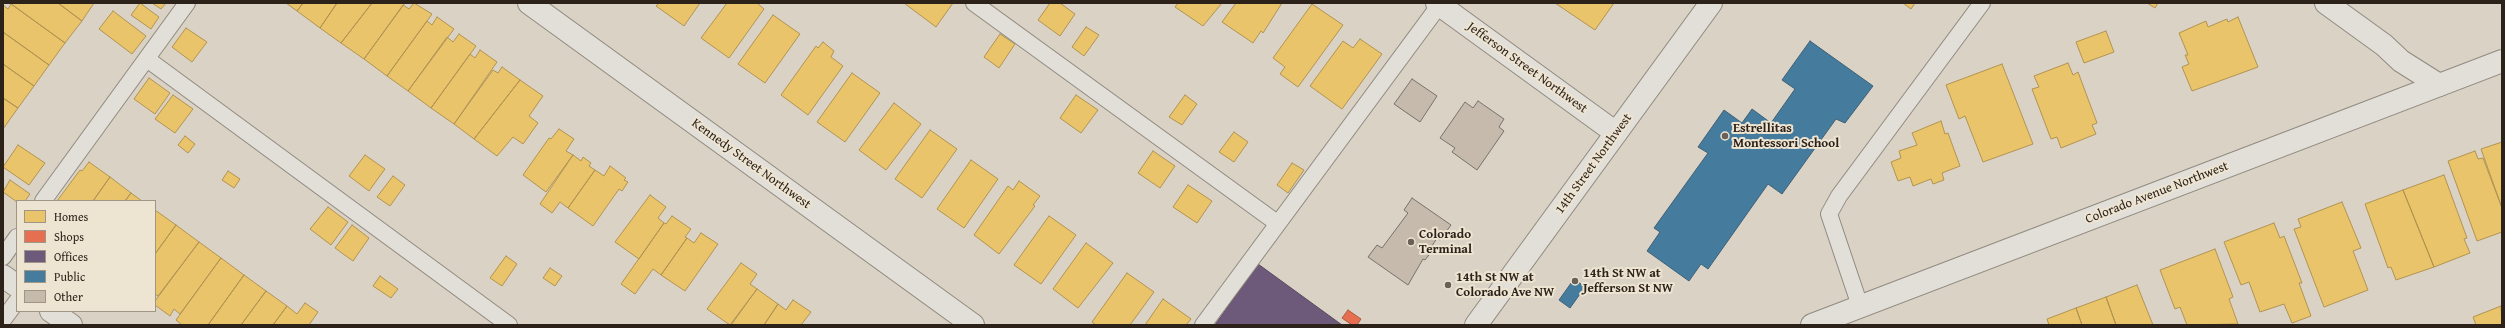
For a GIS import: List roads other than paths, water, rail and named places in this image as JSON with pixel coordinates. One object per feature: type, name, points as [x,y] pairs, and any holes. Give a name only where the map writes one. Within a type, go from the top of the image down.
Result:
[{"type":"street","name":"Kennedy Street Northwest","points":[[529,3],[973,325]]},
{"type":"street","name":"14th Street Northwest","points":[[1476,325],[1711,3]]},
{"type":"street","points":[[2326,3],[2384,45],[2401,61],[2438,85]]},
{"type":"street","name":"Jefferson Street Northwest","points":[[1439,4],[1616,133]]},
{"type":"street","name":"Colorado Avenue Northwest","points":[[1812,325],[2502,61]]},
{"type":"street","points":[[3,276],[16,285]]},
{"type":"street","points":[[52,312],[70,325]]},
{"type":"lane","points":[[44,200],[187,3]]},
{"type":"lane","points":[[974,3],[1277,223]]},
{"type":"lane","points":[[1860,306],[1829,214],[1839,196],[1982,3]]},
{"type":"lane","points":[[1203,325],[1439,4]]},
{"type":"lane","points":[[147,59],[509,325]]},
{"type":"lane","points":[[3,257],[16,238]]},
{"type":"lane","points":[[3,320],[16,302]]},
{"type":"place","name":"Estrellitas Montessori School","points":[[1725,136]]},
{"type":"place","name":"Colorado Terminal","points":[[1411,242]]},
{"type":"place","name":"14th St NW at Jefferson St NW","points":[[1575,281]]},
{"type":"place","name":"14th St NW at Colorado Ave NW","points":[[1448,285]]}]
